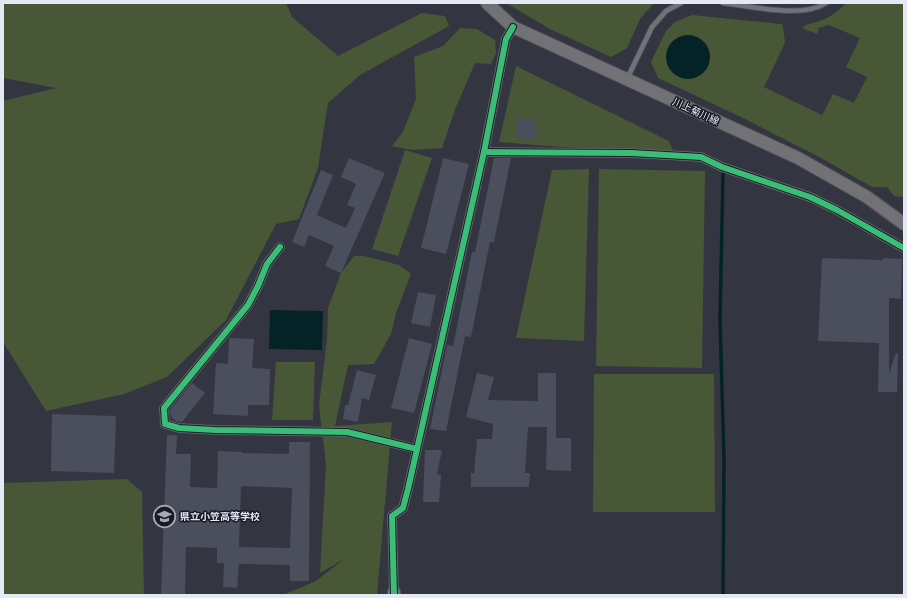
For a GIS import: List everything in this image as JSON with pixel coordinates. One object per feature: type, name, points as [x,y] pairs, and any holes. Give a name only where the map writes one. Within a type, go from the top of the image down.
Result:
[{"type":"main road","name":"川上菊川線","points":[[487,3],[513,27],[798,158],[867,197],[904,224]]},
{"type":"street","points":[[394,594],[392,516],[403,508],[484,152],[506,39],[513,27]]},
{"type":"street","points":[[484,152],[631,153],[701,157],[722,167],[810,198],[837,210],[904,248]]},
{"type":"street","points":[[280,247],[267,264],[248,305],[164,408],[165,424],[179,428],[215,430],[346,432],[417,449]]},
{"type":"lane","points":[[627,79],[652,27],[666,11],[681,3]]},
{"type":"lane","points":[[723,3],[795,11],[807,11],[826,3]]},
{"type":"green space","points":[[3,3],[286,3],[292,17],[338,56],[422,13],[445,16],[449,26],[360,75],[328,103],[318,168],[299,219],[276,224],[226,320],[167,377],[124,394],[46,411],[3,342],[3,101],[56,88],[3,78]]},
{"type":"green space","points":[[506,3],[654,3],[640,19],[627,48],[611,57],[550,29]]},
{"type":"green space","points":[[846,3],[904,3],[904,197],[894,196],[887,187],[872,187],[823,159],[741,117],[658,78],[651,62],[666,31],[675,22],[692,15],[781,24],[783,26],[785,43],[764,87],[822,115],[833,94],[854,103],[867,77],[846,67],[860,38],[829,25],[819,28],[817,34],[802,28],[829,17]]},
{"type":"green space","points":[[460,28],[477,29],[495,40],[496,53],[491,64],[475,63],[456,107],[442,148],[412,150],[392,146],[403,132],[416,99],[414,57],[443,46]]},
{"type":"green space","points":[[516,66],[669,141],[675,156],[499,142]]},
{"type":"green space","points":[[405,150],[432,158],[398,256],[372,249]]},
{"type":"green space","points":[[589,169],[584,341],[516,338],[552,170]]},
{"type":"green space","points":[[599,169],[705,171],[702,368],[596,366]]},
{"type":"green space","points":[[354,256],[364,256],[399,265],[411,274],[396,313],[391,334],[374,364],[348,365],[335,426],[392,422],[377,595],[283,595],[316,581],[344,559],[320,573],[326,465],[319,405],[327,340],[328,308],[341,273]]},
{"type":"green space","points":[[276,362],[315,362],[313,420],[272,420]]},
{"type":"green space","points":[[594,374],[714,374],[715,512],[593,512]]},
{"type":"green space","points":[[127,479],[142,492],[144,595],[3,595],[3,483]]},
{"type":"shaded area","points":[[688,35],[700,39],[706,45],[710,57],[706,69],[700,75],[688,79],[676,75],[670,69],[666,57],[670,45],[676,39]]},
{"type":"shaded area","points":[[270,310],[323,311],[322,350],[269,349]]},
{"type":"building","points":[[517,118],[536,119],[535,139],[516,138]]},
{"type":"building","points":[[349,158],[385,173],[341,273],[325,266],[334,246],[309,235],[304,247],[292,242],[321,170],[333,175],[317,215],[346,228],[355,208],[347,205],[356,184],[341,177]]},
{"type":"building","points":[[443,158],[469,164],[446,254],[421,248]]},
{"type":"building","points":[[494,158],[511,158],[494,242],[490,242],[471,337],[465,336],[446,431],[430,429],[447,345],[453,346],[472,252],[475,252]]},
{"type":"building","points":[[822,258],[883,260],[883,258],[902,259],[901,299],[889,298],[889,374],[896,353],[898,354],[897,392],[878,392],[879,343],[818,341]]},
{"type":"building","points":[[418,292],[436,295],[430,327],[411,323]]},
{"type":"building","points":[[229,338],[254,339],[252,368],[270,369],[269,405],[248,405],[248,416],[213,414],[216,363],[228,364]]},
{"type":"building","points":[[409,338],[432,344],[414,413],[391,408]]},
{"type":"building","points":[[357,370],[376,375],[369,400],[362,398],[358,422],[343,419],[345,405],[348,405]]},
{"type":"building","points":[[477,373],[494,377],[488,400],[538,401],[538,373],[556,373],[556,438],[571,438],[571,471],[546,470],[547,427],[528,427],[525,473],[530,473],[529,487],[471,487],[471,473],[474,473],[477,439],[492,439],[493,424],[466,417]]},
{"type":"building","points":[[192,383],[205,393],[182,422],[176,421],[171,417],[170,410]]},
{"type":"building","points":[[52,414],[116,416],[114,473],[51,471]]},
{"type":"building","points":[[167,435],[177,435],[176,454],[191,454],[190,487],[217,488],[218,451],[289,454],[289,442],[310,442],[309,581],[290,581],[290,565],[239,564],[237,588],[223,587],[224,563],[217,563],[217,548],[186,547],[185,595],[161,595]],"holes":[[[241,486],[292,488],[290,548],[239,547]]]},
{"type":"building","points":[[425,450],[442,450],[437,474],[441,475],[439,502],[423,502]]},
{"type":"waterway","points":[[723,174],[720,319],[724,459],[723,595]]},
{"type":"cycle path","points":[[394,595],[392,516],[403,508],[408,489],[484,152],[506,39],[513,27]]},
{"type":"cycle path","points":[[484,152],[631,153],[701,157],[722,167],[810,197],[837,210],[904,248]]},
{"type":"cycle path","points":[[280,247],[267,264],[248,305],[164,408],[165,424],[179,428],[215,430],[347,432],[417,449]]},
{"type":"place","name":"県立小笠高等学校","points":[[165,516]]}]
